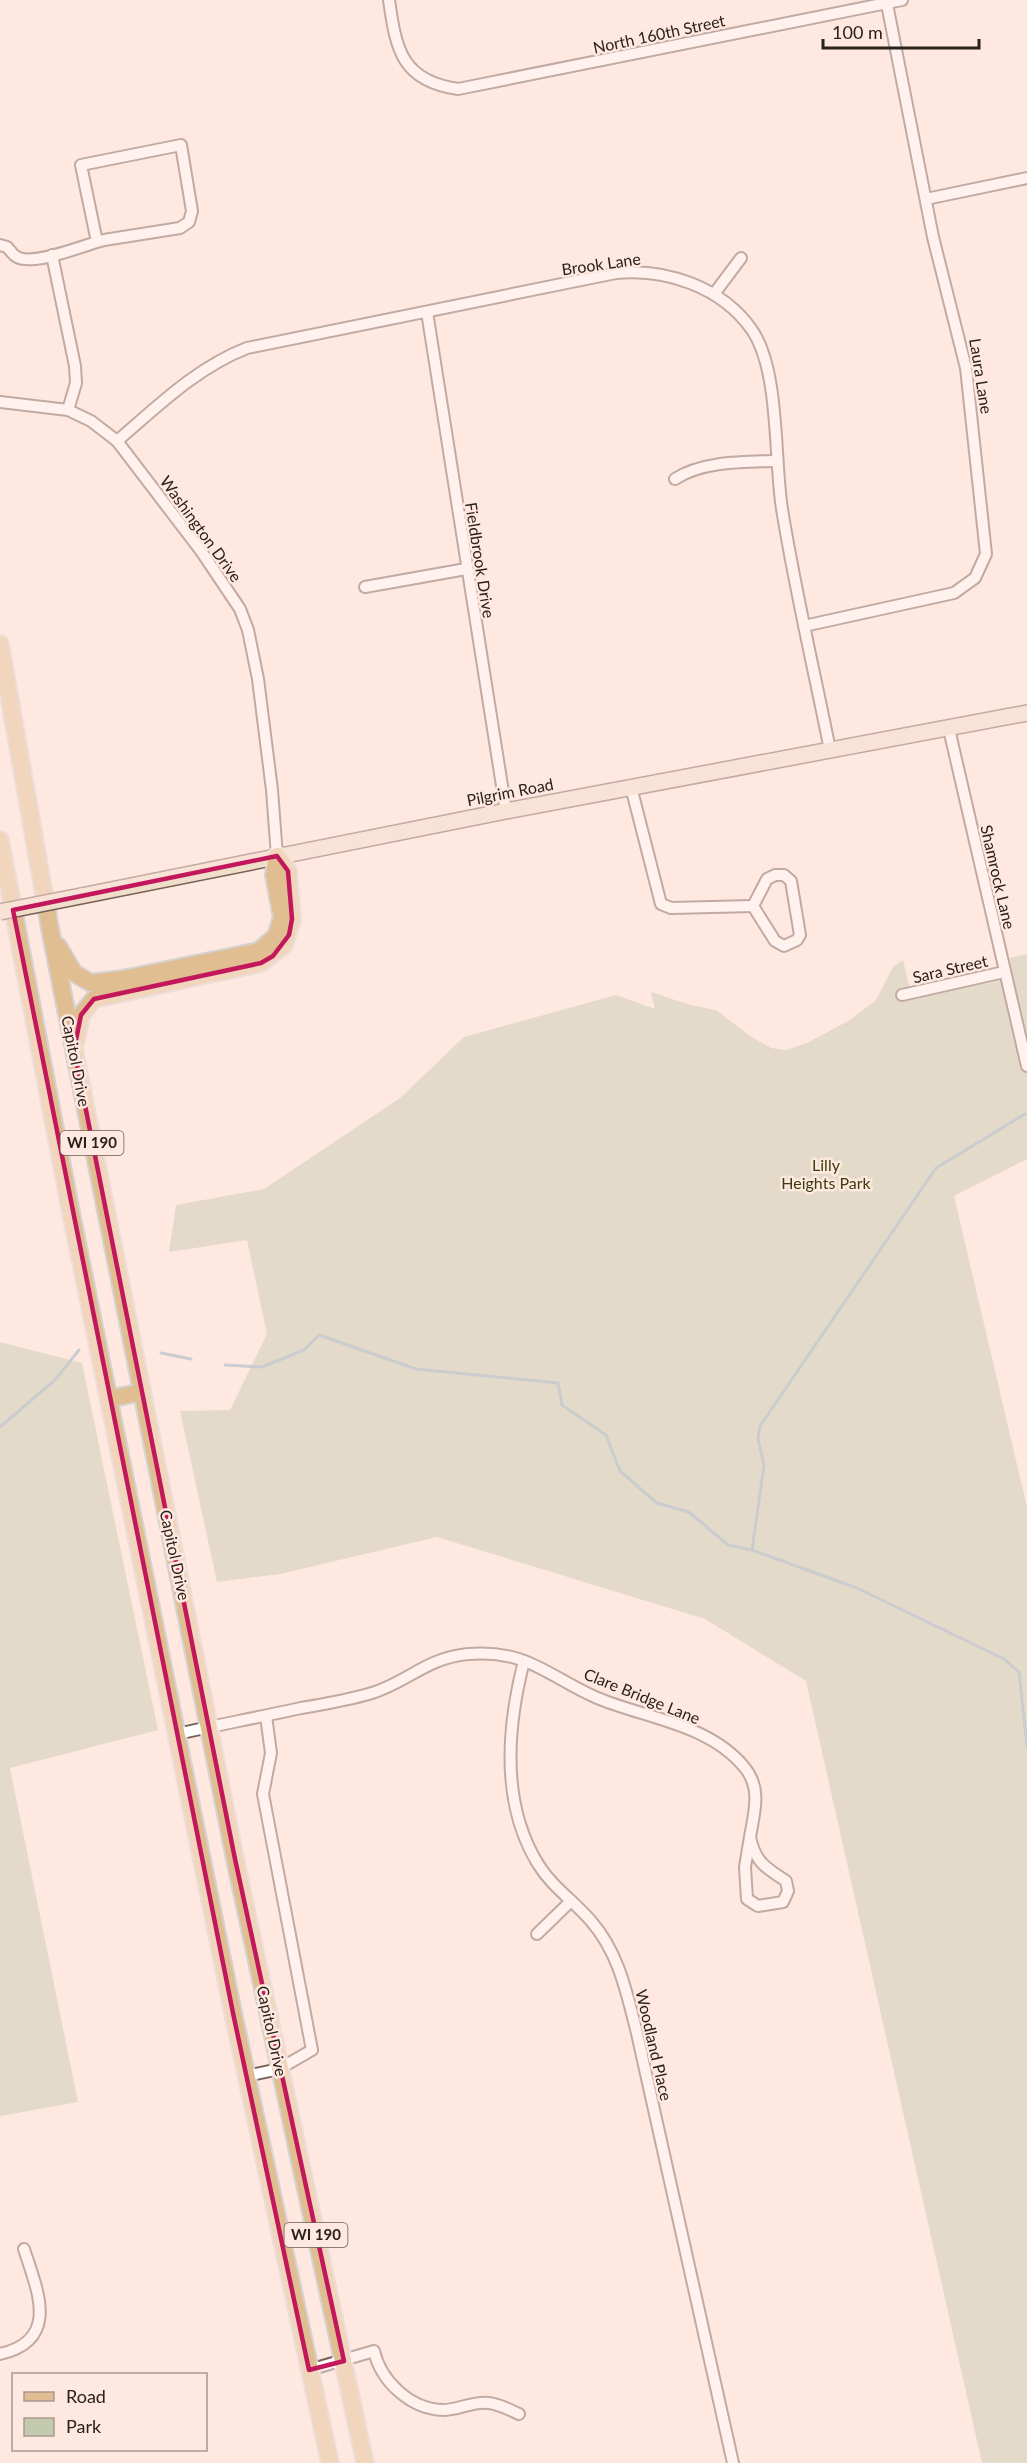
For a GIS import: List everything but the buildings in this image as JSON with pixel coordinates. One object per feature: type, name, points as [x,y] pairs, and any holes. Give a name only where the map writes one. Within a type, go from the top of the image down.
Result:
[{"type":"main road","name":"Capitol Drive","points":[[0,644],[51,934],[142,1392],[279,2069],[365,2463]]},
{"type":"main road","name":"Pilgrim Road","points":[[0,912],[506,811],[1027,713]]},
{"type":"main road","name":"Capitol Drive","points":[[0,840],[2,864],[246,2076],[330,2463]]},
{"type":"main road","points":[[51,934],[74,973],[83,981],[91,983],[123,979],[259,951],[276,936],[282,918],[274,874],[277,856]]},
{"type":"main road","points":[[74,1050],[81,1015],[94,999],[261,963],[273,956],[289,935],[292,919],[288,871],[277,856]]},
{"type":"main road","points":[[109,1399],[142,1392]]},
{"type":"main road","points":[[322,2429],[341,2463]]},
{"type":"street","name":"North 160th Street","points":[[389,0],[401,54],[410,67],[435,86],[458,89],[902,0]]},
{"type":"street","name":"Laura Lane","points":[[804,626],[954,592],[968,585],[984,562],[986,537],[966,368],[926,199],[887,4]]},
{"type":"street","points":[[0,245],[8,247],[16,257],[24,260],[52,255],[97,242],[180,228],[189,222],[192,211],[181,145],[81,165],[97,242]]},
{"type":"street","points":[[926,199],[1027,178]]},
{"type":"street","points":[[0,402],[68,410],[76,383],[75,366],[52,255]]},
{"type":"street","points":[[714,294],[741,258]]},
{"type":"street","name":"Brook Lane","points":[[117,441],[190,379],[227,356],[258,346],[633,271],[675,277],[714,294],[744,321],[761,348],[771,396],[776,461],[786,538],[830,750]]},
{"type":"street","name":"Fieldbrook Drive","points":[[427,312],[466,570],[506,811]]},
{"type":"street","name":"Washington Drive","points":[[68,410],[91,421],[117,441],[201,551],[240,609],[248,630],[258,679],[272,790],[277,856]]},
{"type":"street","points":[[675,479],[685,472],[705,467],[776,461]]},
{"type":"street","points":[[365,587],[466,570]]},
{"type":"street","name":"Shamrock Lane","points":[[949,729],[1027,1066]]},
{"type":"street","points":[[631,787],[661,904],[671,908],[753,906]]},
{"type":"street","points":[[775,875],[784,875],[791,881],[800,935],[797,940],[784,946],[775,941],[753,906],[767,879],[775,875]]},
{"type":"street","name":"Sara Street","points":[[902,995],[1004,972]]},
{"type":"street","name":"Clare Bridge Lane","points":[[177,1734],[372,1693],[426,1664],[454,1656],[498,1654],[540,1666],[593,1696],[681,1726],[736,1759],[745,1769],[755,1790],[756,1802],[745,1867],[747,1899],[758,1906],[783,1902],[788,1891],[786,1881],[762,1865],[756,1857],[750,1838]]},
{"type":"street","name":"Woodland Place","points":[[524,1661],[518,1683],[512,1732],[513,1798],[518,1822],[529,1849],[547,1876],[600,1932],[615,1958],[626,1988],[733,2463]]},
{"type":"street","points":[[246,2076],[279,2069],[312,2050],[263,1794],[271,1752],[266,1716]]},
{"type":"street","points":[[537,1934],[571,1901]]},
{"type":"street","points":[[0,2354],[25,2344],[35,2334],[40,2316],[37,2290],[24,2248]]},
{"type":"street","points":[[309,2370],[374,2351],[377,2366],[387,2380],[402,2394],[426,2406],[444,2410],[489,2403],[519,2414]]},
{"type":"highlighted area","points":[[277,856],[288,871],[292,919],[289,935],[273,956],[261,963],[94,999],[81,1015],[74,1050],[235,1859],[344,2361],[309,2370],[233,2013],[13,910]]},
{"type":"green space","name":"Lilly Heights Park","points":[[1027,954],[1027,1159],[954,1196],[1027,1507],[1027,2463],[982,2463],[806,1681],[705,1619],[437,1537],[280,1574],[217,1582],[180,1411],[230,1410],[267,1334],[247,1240],[169,1252],[176,1205],[264,1189],[400,1098],[464,1037],[616,995],[655,1009],[651,992],[690,1005],[716,1010],[750,1036],[771,1048],[786,1050],[807,1043],[850,1020],[876,1000],[893,967],[903,960],[912,998],[1013,978],[1010,958]]},
{"type":"green space","points":[[0,1342],[82,1363],[158,1730],[10,1768],[78,2102],[0,2116]]},
{"type":"waterway","points":[[752,1550],[764,1465],[758,1439],[760,1426],[936,1168],[1025,1114]]},
{"type":"waterway","points":[[225,1365],[262,1367],[304,1350],[319,1335],[416,1369],[558,1383],[562,1405],[606,1435],[620,1471],[657,1503],[689,1512],[728,1545],[752,1550],[857,1588],[1004,1659],[1019,1672],[1027,1746]]},
{"type":"waterway","points":[[0,1427],[55,1380],[79,1350]]},
{"type":"waterway","points":[[161,1353],[191,1359]]}]
